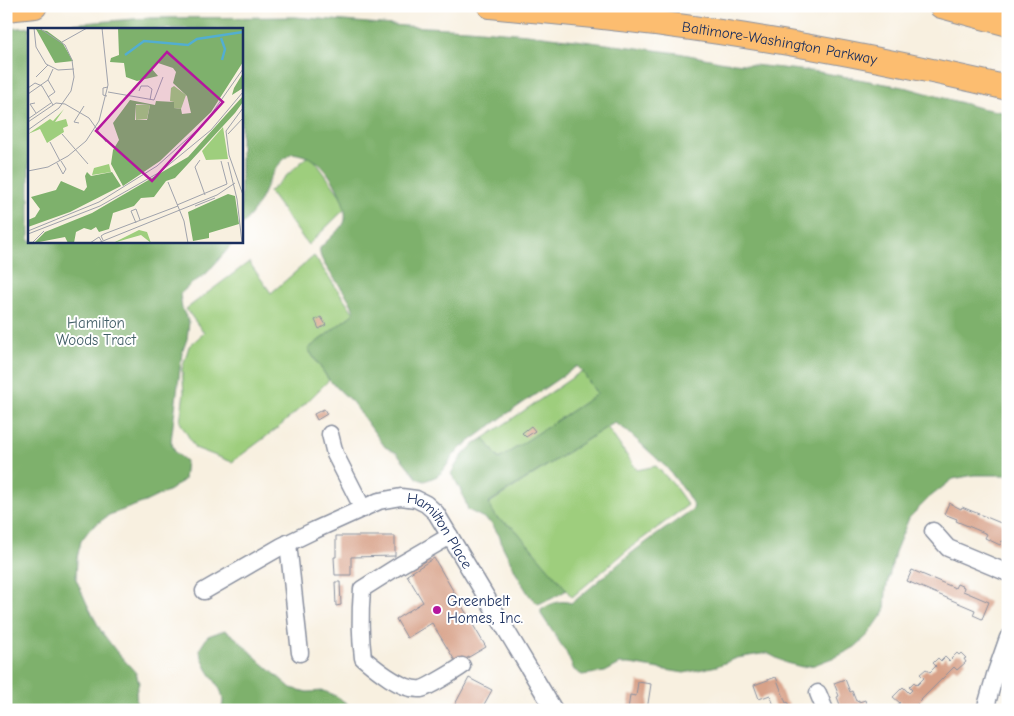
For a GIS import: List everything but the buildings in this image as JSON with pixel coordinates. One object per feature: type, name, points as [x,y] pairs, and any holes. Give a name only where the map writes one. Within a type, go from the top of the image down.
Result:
[{"type":"highway","points":[[6,9],[36,6]]},
{"type":"highway","name":"Baltimore-Washington Parkway","points":[[490,6],[670,25],[754,38],[874,58],[1008,88]]},
{"type":"highway","points":[[941,6],[1008,24]]},
{"type":"street","points":[[330,434],[334,454],[363,508]]},
{"type":"street","name":"Hamilton Place","points":[[204,591],[288,543],[363,508],[380,501],[401,498],[416,499],[426,504],[436,513],[554,710]]},
{"type":"street","points":[[933,531],[948,548],[1008,573]]},
{"type":"street","points":[[450,536],[362,589],[360,635],[363,658],[380,672],[405,686],[421,689],[462,666]]},
{"type":"street","points":[[288,543],[300,653]]},
{"type":"street","points":[[985,710],[1008,638]]},
{"type":"street","points":[[818,692],[825,710]]},
{"type":"green space","name":"Hamilton Woods Tract","points":[[295,17],[527,34],[678,53],[725,62],[819,72],[908,88],[980,108],[1008,113],[1008,475],[974,475],[953,479],[930,497],[909,518],[895,552],[886,589],[885,611],[868,635],[855,647],[840,655],[814,665],[802,667],[786,663],[767,653],[737,658],[717,666],[684,673],[620,664],[605,672],[582,675],[574,670],[566,652],[541,614],[541,610],[555,603],[571,603],[634,551],[693,509],[694,506],[685,491],[667,468],[626,430],[615,423],[488,503],[497,518],[515,529],[567,590],[538,604],[529,595],[521,582],[492,524],[468,510],[461,491],[451,474],[464,453],[484,438],[499,459],[597,394],[582,371],[577,366],[504,416],[462,447],[437,476],[425,481],[418,479],[397,453],[385,447],[353,403],[329,380],[308,349],[354,313],[352,305],[320,255],[320,248],[343,225],[345,216],[344,207],[337,188],[326,171],[314,160],[292,153],[279,164],[256,207],[242,225],[242,28],[28,28],[28,242],[234,242],[206,274],[180,294],[182,309],[189,322],[187,339],[182,353],[171,441],[175,452],[186,461],[184,480],[170,490],[145,502],[109,515],[90,529],[81,541],[77,558],[76,579],[87,604],[101,631],[136,673],[139,683],[136,692],[137,710],[6,710],[6,29],[147,18]]},
{"type":"green space","points":[[310,154],[348,206],[308,245],[269,192]]},
{"type":"green space","points":[[314,256],[354,313],[308,349],[329,380],[279,427],[232,462],[195,448],[180,422],[184,392],[182,369],[189,346],[204,333],[186,309],[249,262],[271,293]]},
{"type":"green space","points":[[582,371],[597,394],[499,459],[484,438]]},
{"type":"green space","points":[[607,427],[637,470],[656,466],[673,484],[688,505],[630,548],[572,597],[515,529],[497,518],[488,504]]},
{"type":"green space","points":[[225,630],[291,688],[307,692],[324,691],[338,697],[355,710],[221,710],[223,704],[222,694],[207,669],[199,650],[208,636]]},
{"type":"place","name":"Greenbelt Homes, Inc.","points":[[437,610]]}]
